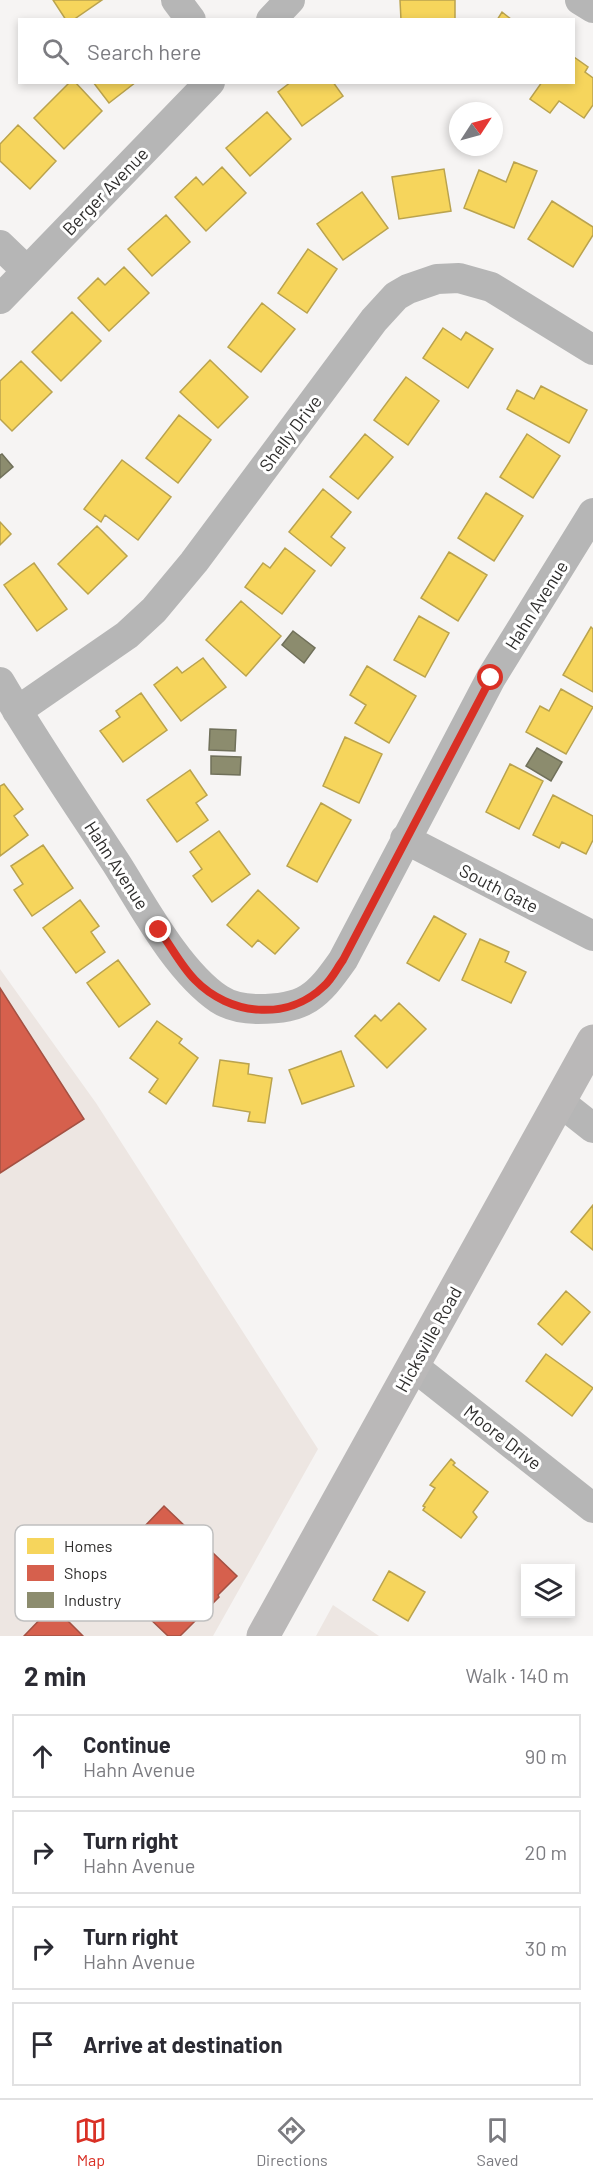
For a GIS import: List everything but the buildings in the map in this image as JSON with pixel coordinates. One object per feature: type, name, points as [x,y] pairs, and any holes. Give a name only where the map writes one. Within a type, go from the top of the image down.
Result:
[{"type":"main road","name":"Hicksville Road","points":[[263,1636],[593,1041]]},
{"type":"street","points":[[176,0],[190,18]]},
{"type":"street","points":[[273,18],[290,0]]},
{"type":"street","points":[[580,0],[593,8]]},
{"type":"street","name":"Berger Avenue","points":[[0,299],[208,84]]},
{"type":"street","points":[[0,245],[27,271]]},
{"type":"street","name":"Shelly Drive","points":[[17,711],[127,635],[154,610],[194,562],[374,320],[396,296],[437,279],[459,278],[491,287],[593,351]]},
{"type":"street","name":"Hahn Avenue","points":[[0,682],[159,930],[194,980],[221,1000],[243,1009],[283,1009],[300,1003],[325,986],[343,960],[491,678],[593,513]]},
{"type":"street","name":"South Gate","points":[[405,839],[593,936]]},
{"type":"street","points":[[560,1102],[593,1128]]},
{"type":"street","name":"Moore Drive","points":[[413,1366],[593,1508]]},
{"type":"shaded area","points":[[0,969],[96,1103],[318,1449],[213,1636],[0,1636]]},
{"type":"shaded area","points":[[333,1605],[379,1636],[316,1636]]},
{"type":"route","points":[[159,930],[194,980],[221,1000],[243,1009],[283,1009],[300,1003],[325,986],[343,960],[491,678]]}]
